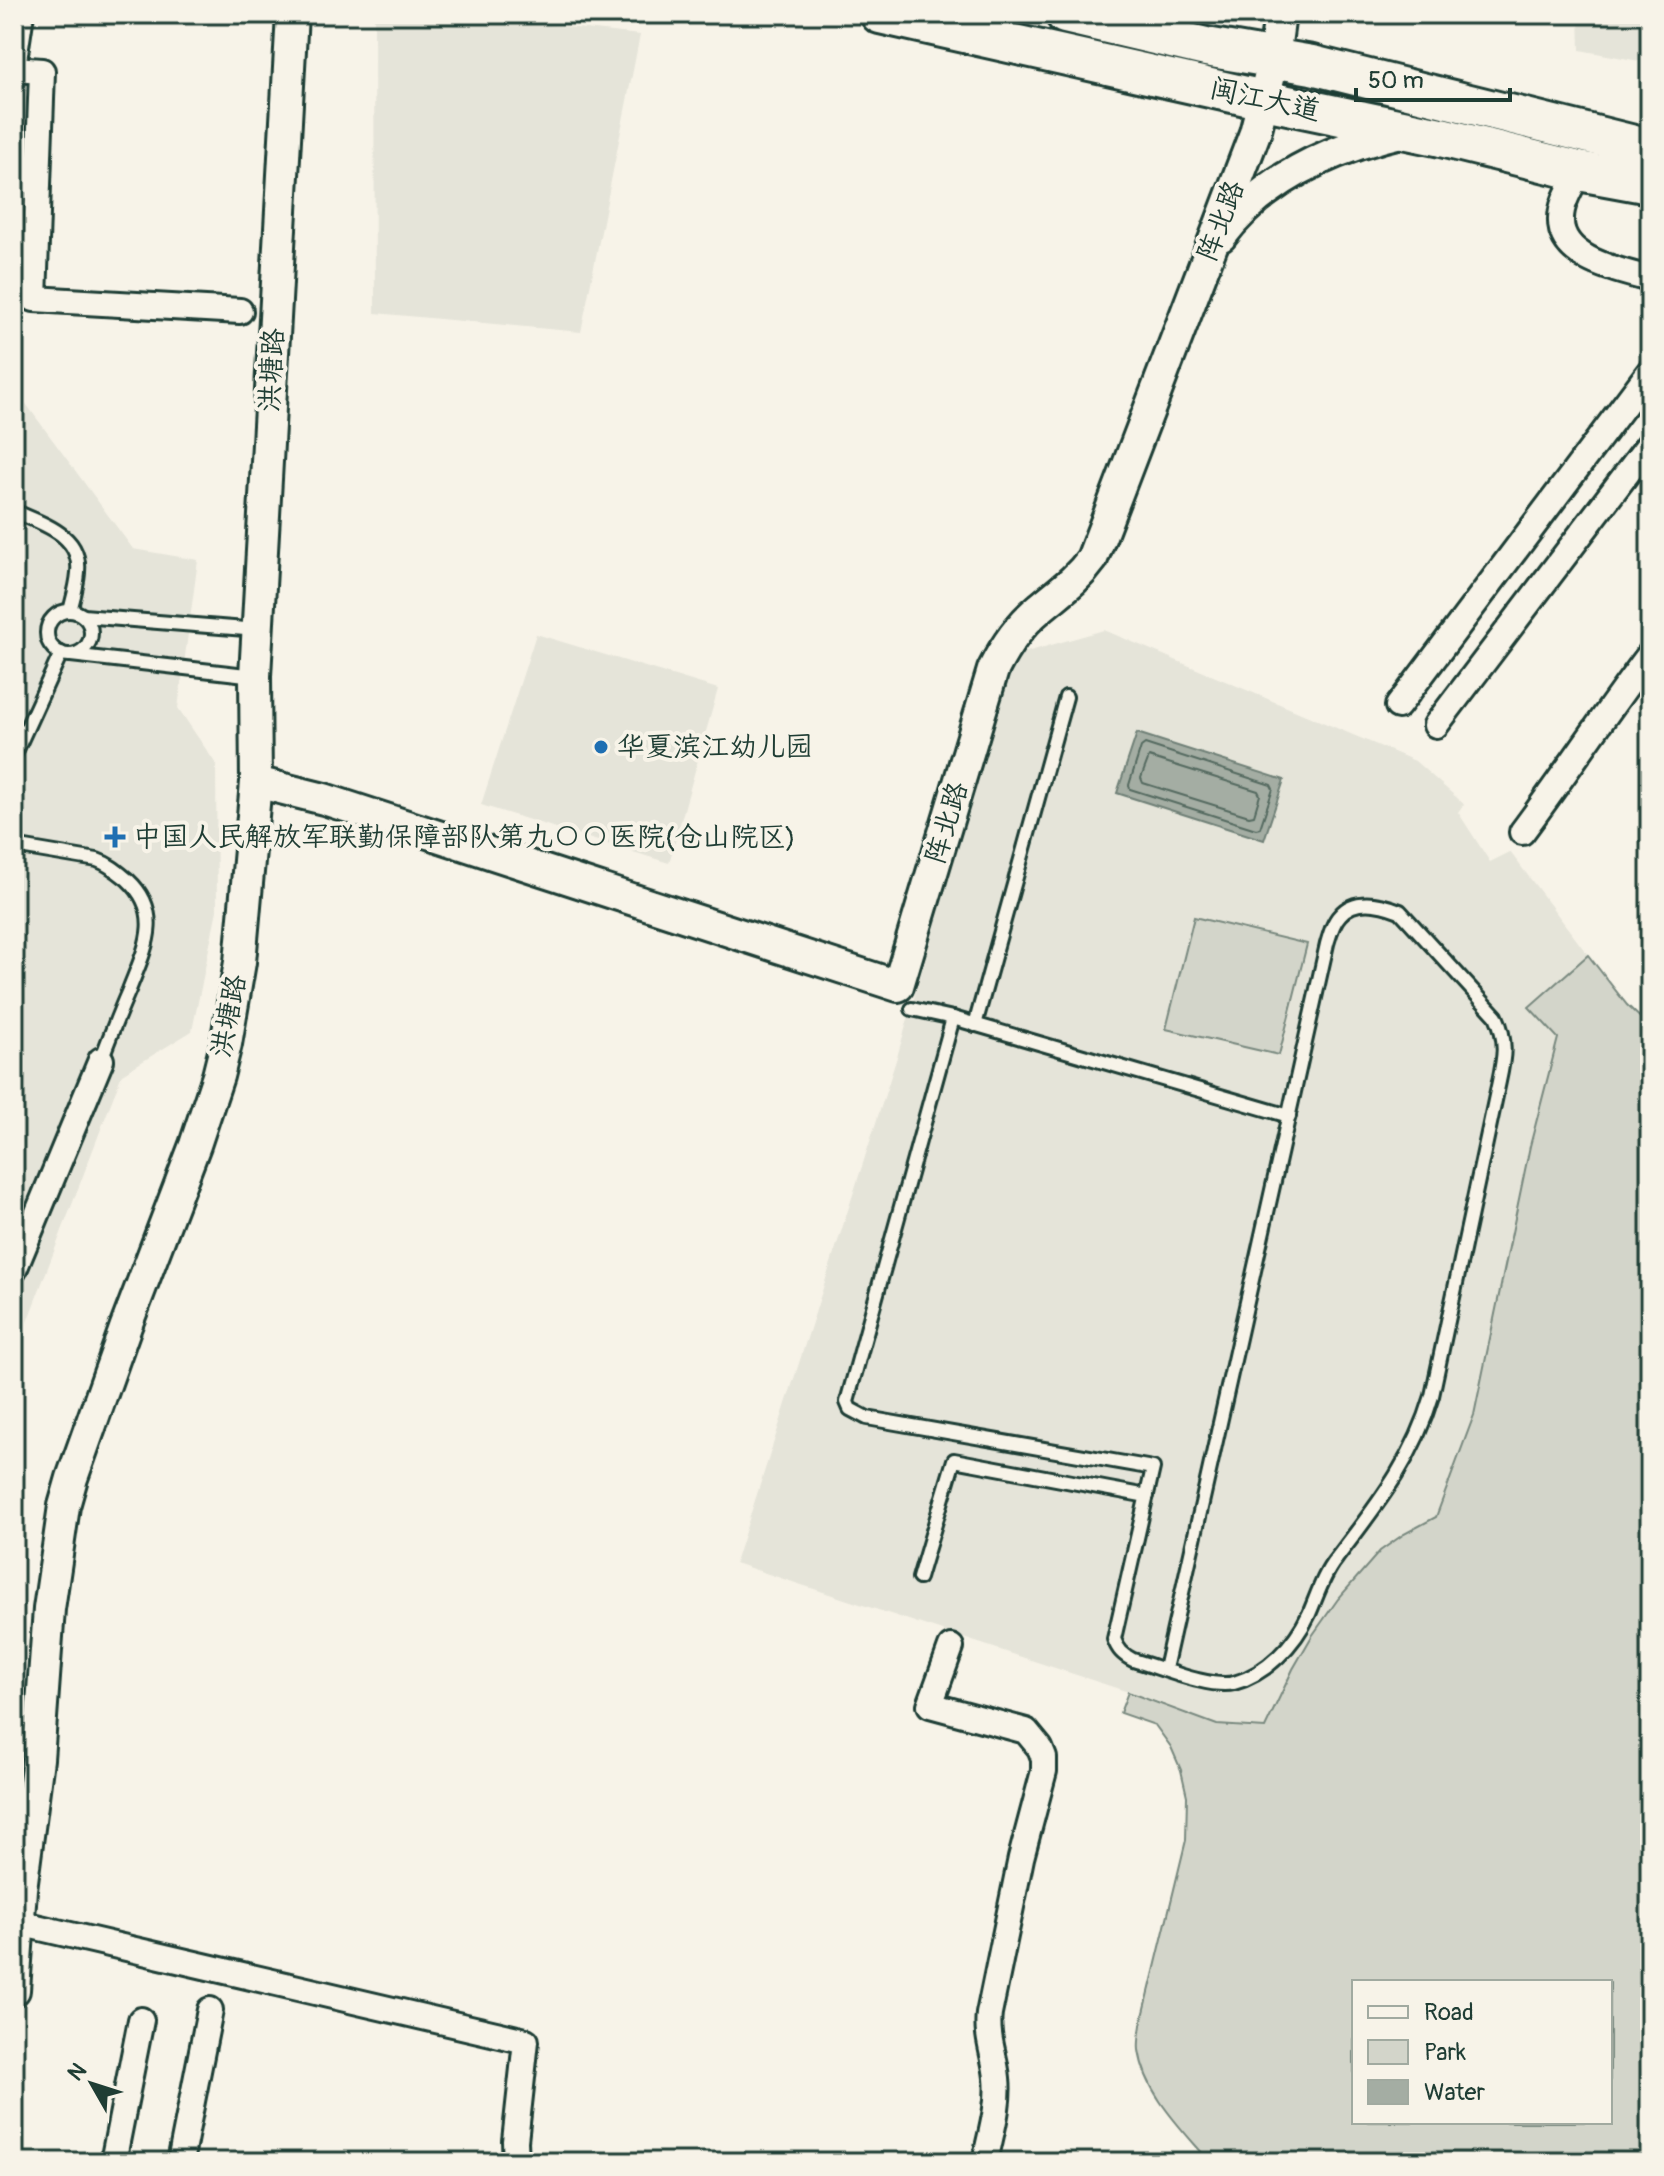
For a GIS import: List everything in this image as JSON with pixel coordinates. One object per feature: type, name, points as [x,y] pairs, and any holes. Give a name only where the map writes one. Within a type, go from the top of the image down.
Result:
[{"type":"main road","name":"闽江大道","points":[[880,14],[1409,130],[1579,171],[1650,184]]},
{"type":"main road","name":"闽江大道","points":[[1065,14],[1206,47],[1274,58],[1650,149]]},
{"type":"street","points":[[14,60],[21,14]]},
{"type":"street","name":"洪塘路","points":[[14,1990],[21,1889],[38,1759],[49,1609],[64,1506],[218,1076],[240,962],[256,782],[255,676],[292,14]]},
{"type":"street","name":"阵北路","points":[[256,782],[324,799],[898,986],[993,670],[1019,627],[1079,577],[1092,559],[1255,133],[1274,58],[1280,14]]},
{"type":"street","points":[[14,69],[42,71],[26,198],[34,299],[240,311]]},
{"type":"street","points":[[1208,254],[1240,214],[1289,175],[1348,146],[1409,130]]},
{"type":"street","points":[[1579,171],[1561,218],[1567,239],[1587,258],[1602,266],[1650,279]]},
{"type":"street","points":[[1398,706],[1650,371]]},
{"type":"street","points":[[1436,725],[1650,443]]},
{"type":"street","points":[[1522,832],[1650,654]]},
{"type":"street","points":[[14,1270],[101,1060]]},
{"type":"street","points":[[951,1647],[930,1705],[1026,1731],[1044,1758],[1042,1786],[1021,1858],[989,2014],[988,2037],[998,2081],[985,2162]]},
{"type":"street","points":[[19,1923],[526,2041],[515,2141],[516,2162]]},
{"type":"street","points":[[180,2162],[210,2010]]},
{"type":"street","points":[[113,2162],[141,2020]]},
{"type":"lane","points":[[14,511],[60,532],[72,545],[78,571],[70,611]]},
{"type":"lane","points":[[255,676],[66,654],[52,647],[48,641],[48,626],[56,615],[70,611],[83,616],[258,630]]},
{"type":"lane","points":[[14,756],[66,654],[84,648],[89,642],[91,628],[83,616]]},
{"type":"lane","points":[[975,1025],[1066,697]]},
{"type":"lane","points":[[14,846],[108,864],[139,891],[144,900],[148,913],[147,943],[101,1060]]},
{"type":"lane","points":[[953,1018],[847,1402],[850,1409],[867,1418],[1153,1468],[1114,1639],[1123,1655],[1133,1660],[1221,1685],[1251,1676],[1269,1664],[1296,1637],[1334,1560],[1381,1500],[1400,1471],[1424,1423],[1497,1091],[1504,1038],[1496,1016],[1400,911],[1368,903],[1345,910],[1338,916],[1327,944],[1165,1669]]},
{"type":"lane","points":[[912,1009],[953,1018],[1289,1116]]},
{"type":"lane","points":[[1043,1477],[1050,1450]]},
{"type":"lane","points":[[919,1578],[954,1460],[1147,1496]]},
{"type":"shaded area","points":[[374,14],[448,14],[640,35],[581,332],[375,313]]},
{"type":"shaded area","points":[[1579,14],[1650,14],[1650,63],[1580,50]]},
{"type":"shaded area","name":"中国人民解放军联勤保障部队第九〇〇医院(仓山院区)","points":[[14,395],[21,397],[133,549],[198,560],[178,708],[216,764],[217,910],[192,1031],[122,1074],[14,1356]]},
{"type":"shaded area","points":[[1104,630],[1415,761],[1464,804],[1458,812],[1490,862],[1510,852],[1588,955],[1529,1007],[1558,1038],[1530,1146],[1474,1415],[1436,1517],[1380,1551],[1338,1599],[1293,1669],[1265,1729],[1217,1725],[1162,1703],[735,1563],[897,1057],[1016,655]]},
{"type":"shaded area","name":"华夏滨江幼儿园","points":[[536,634],[718,689],[669,863],[481,805]]},
{"type":"green space","points":[[1194,917],[1307,944],[1279,1055],[1166,1029]]},
{"type":"green space","points":[[1588,955],[1627,1005],[1650,1027],[1650,2162],[1210,2162],[1157,2096],[1143,2066],[1139,2047],[1141,2025],[1186,1840],[1187,1796],[1171,1747],[1155,1725],[1120,1713],[1128,1692],[1217,1725],[1265,1728],[1293,1669],[1338,1599],[1380,1551],[1436,1517],[1474,1415],[1530,1146],[1558,1038],[1529,1007]]},
{"type":"water","points":[[1137,733],[1284,780],[1264,840],[1117,793]]},
{"type":"place","name":"华夏滨江幼儿园","points":[[601,747]]},
{"type":"place","name":"中国人民解放军联勤保障部队第九〇〇医院(仓山院区)","points":[[115,837]]}]
